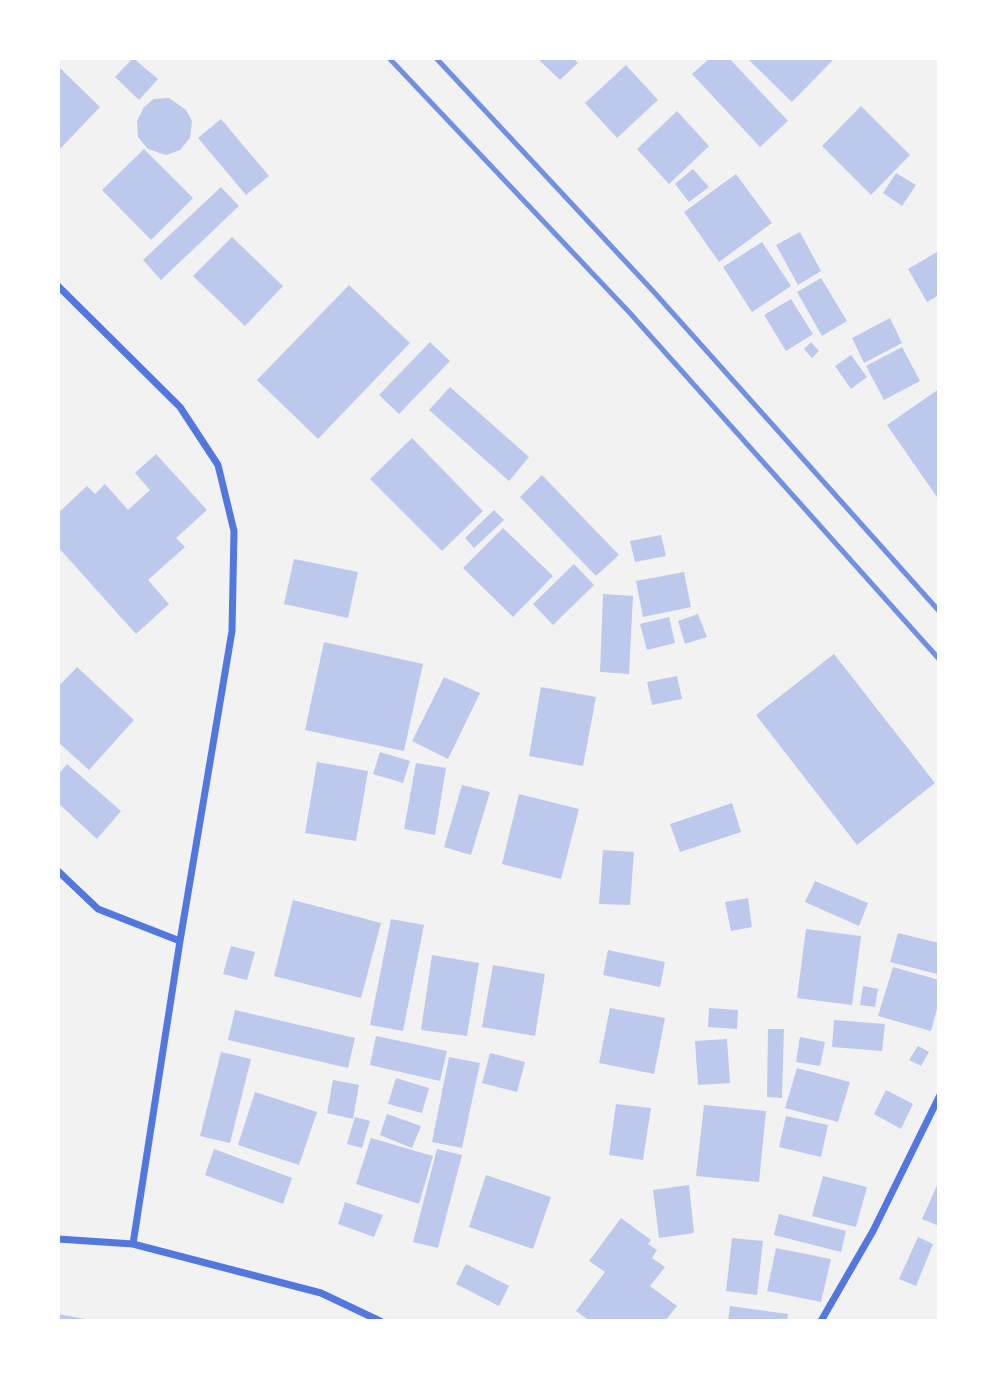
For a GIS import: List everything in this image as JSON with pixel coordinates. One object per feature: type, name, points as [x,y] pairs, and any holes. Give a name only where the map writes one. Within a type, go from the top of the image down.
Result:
[{"type":"street","points":[[58,286],[180,407],[218,465],[234,531],[233,631],[180,941],[133,1244]]},
{"type":"street","points":[[58,871],[98,909],[180,941]]},
{"type":"street","points":[[821,1321],[873,1231],[939,1097]]},
{"type":"street","points":[[58,1240],[133,1244],[321,1293],[380,1321]]},
{"type":"building","points":[[133,58],[158,79],[139,100],[115,77]]},
{"type":"building","points":[[573,58],[578,63],[560,80],[538,59]]},
{"type":"building","points":[[710,58],[729,58],[788,121],[760,147],[692,74]]},
{"type":"building","points":[[747,58],[830,58],[833,60],[792,102]]},
{"type":"building","points":[[626,65],[658,100],[617,138],[585,103]]},
{"type":"building","points":[[58,66],[100,107],[58,151]]},
{"type":"building","points":[[169,98],[186,110],[192,121],[190,138],[180,150],[166,155],[148,149],[138,137],[137,121],[144,107],[154,99]]},
{"type":"building","points":[[861,106],[910,155],[871,195],[822,146]]},
{"type":"building","points":[[677,111],[709,146],[669,184],[637,149]]},
{"type":"building","points":[[221,119],[269,176],[246,195],[198,138]]},
{"type":"building","points":[[144,149],[193,198],[151,240],[102,190]]},
{"type":"building","points":[[693,169],[709,187],[689,202],[675,184]]},
{"type":"building","points":[[896,173],[916,185],[902,206],[883,193]]},
{"type":"building","points":[[736,174],[772,223],[719,262],[684,212]]},
{"type":"building","points":[[221,187],[239,206],[161,280],[143,260]]},
{"type":"building","points":[[800,232],[821,271],[798,285],[776,245]]},
{"type":"building","points":[[232,237],[283,286],[245,326],[193,276]]},
{"type":"building","points":[[762,242],[791,286],[752,312],[723,267]]},
{"type":"building","points":[[937,252],[939,295],[927,302],[908,269]]},
{"type":"building","points":[[821,278],[847,321],[822,336],[797,292]]},
{"type":"building","points":[[349,285],[410,343],[318,439],[257,380]]},
{"type":"building","points":[[791,299],[813,334],[786,351],[764,315]]},
{"type":"building","points":[[890,318],[902,343],[864,363],[852,338]]},
{"type":"building","points":[[430,342],[450,361],[399,414],[379,395]]},
{"type":"building","points":[[811,342],[819,351],[812,358],[804,349]]},
{"type":"building","points":[[902,347],[920,381],[884,400],[866,366]]},
{"type":"building","points":[[851,355],[867,377],[851,389],[835,366]]},
{"type":"building","points":[[450,387],[529,457],[509,481],[429,410]]},
{"type":"building","points":[[939,389],[939,500],[887,425]]},
{"type":"building","points":[[412,438],[483,511],[442,551],[370,479]]},
{"type":"building","points":[[156,454],[207,510],[176,538],[185,547],[148,580],[169,604],[136,634],[58,547],[58,513],[87,486],[95,494],[105,484],[128,510],[150,490],[135,473]]},
{"type":"building","points":[[542,475],[619,555],[596,576],[520,497]]},
{"type":"building","points":[[494,510],[504,520],[474,548],[465,538]]},
{"type":"building","points":[[503,528],[553,576],[513,617],[463,568]]},
{"type":"building","points":[[661,535],[666,556],[635,562],[630,541]]},
{"type":"building","points":[[294,559],[358,572],[348,618],[284,604]]},
{"type":"building","points":[[574,564],[594,585],[553,625],[533,604]]},
{"type":"building","points":[[684,572],[691,607],[643,617],[636,581]]},
{"type":"building","points":[[603,594],[633,596],[629,674],[600,672]]},
{"type":"building","points":[[698,614],[707,637],[685,644],[678,621]]},
{"type":"building","points":[[669,617],[675,643],[647,650],[640,624]]},
{"type":"building","points":[[324,642],[423,664],[404,751],[305,730]]},
{"type":"building","points":[[834,654],[935,783],[857,845],[756,715]]},
{"type":"building","points":[[77,667],[134,720],[89,770],[58,742],[58,687]]},
{"type":"building","points":[[677,676],[682,699],[652,705],[647,682]]},
{"type":"building","points":[[444,677],[480,693],[448,759],[412,741]]},
{"type":"building","points":[[541,687],[596,697],[583,766],[529,756]]},
{"type":"building","points":[[380,752],[410,761],[403,783],[373,774]]},
{"type":"building","points":[[317,762],[368,771],[356,841],[305,833]]},
{"type":"building","points":[[416,763],[446,768],[435,835],[404,829]]},
{"type":"building","points":[[67,764],[121,811],[97,839],[58,803],[58,775]]},
{"type":"building","points":[[462,785],[490,792],[471,855],[444,847]]},
{"type":"building","points":[[519,794],[579,809],[561,879],[502,864]]},
{"type":"building","points":[[732,803],[741,832],[680,852],[670,824]]},
{"type":"building","points":[[603,850],[634,852],[630,905],[599,904]]},
{"type":"building","points":[[815,881],[868,903],[859,926],[805,902]]},
{"type":"building","points":[[748,898],[752,927],[731,931],[725,902]]},
{"type":"building","points":[[293,900],[381,923],[361,998],[274,976]]},
{"type":"building","points":[[391,919],[424,925],[403,1031],[370,1025]]},
{"type":"building","points":[[806,929],[861,936],[852,1005],[797,998]]},
{"type":"building","points":[[898,933],[939,943],[937,974],[890,962]]},
{"type":"building","points":[[231,946],[255,952],[247,980],[223,974]]},
{"type":"building","points":[[608,950],[665,962],[660,987],[603,975]]},
{"type":"building","points":[[432,955],[479,963],[467,1036],[421,1030]]},
{"type":"building","points":[[493,965],[545,974],[535,1036],[482,1027]]},
{"type":"building","points":[[893,967],[939,980],[939,1001],[931,1031],[878,1016]]},
{"type":"building","points":[[863,986],[878,989],[875,1007],[860,1005]]},
{"type":"building","points":[[610,1008],[665,1018],[654,1074],[599,1063]]},
{"type":"building","points":[[709,1008],[738,1010],[737,1029],[708,1027]]},
{"type":"building","points":[[235,1010],[355,1038],[348,1068],[228,1040]]},
{"type":"building","points":[[834,1020],[885,1024],[882,1051],[832,1047]]},
{"type":"building","points":[[768,1029],[784,1029],[782,1098],[767,1097]]},
{"type":"building","points":[[376,1036],[447,1051],[440,1081],[370,1065]]},
{"type":"building","points":[[800,1037],[825,1042],[820,1066],[796,1062]]},
{"type":"building","points":[[727,1039],[730,1083],[698,1085],[695,1041]]},
{"type":"building","points":[[918,1046],[929,1052],[921,1066],[909,1060]]},
{"type":"building","points":[[221,1052],[251,1059],[230,1143],[200,1136]]},
{"type":"building","points":[[490,1053],[525,1062],[517,1092],[482,1083]]},
{"type":"building","points":[[449,1057],[480,1063],[462,1148],[432,1142]]},
{"type":"building","points":[[797,1068],[850,1082],[838,1122],[785,1108]]},
{"type":"building","points":[[396,1078],[429,1088],[422,1113],[388,1104]]},
{"type":"building","points":[[333,1080],[359,1085],[353,1119],[327,1113]]},
{"type":"building","points":[[886,1090],[913,1104],[901,1129],[874,1114]]},
{"type":"building","points":[[255,1092],[317,1112],[299,1165],[238,1145]]},
{"type":"building","points":[[616,1104],[651,1108],[643,1160],[609,1155]]},
{"type":"building","points":[[704,1105],[766,1111],[759,1182],[696,1176]]},
{"type":"building","points":[[387,1114],[421,1126],[412,1148],[380,1135]]},
{"type":"building","points":[[786,1116],[828,1125],[821,1157],[779,1147]]},
{"type":"building","points":[[355,1117],[370,1121],[362,1148],[347,1144]]},
{"type":"building","points":[[371,1138],[433,1156],[419,1204],[356,1184]]},
{"type":"building","points":[[214,1149],[292,1178],[283,1204],[205,1175]]},
{"type":"building","points":[[437,1149],[462,1155],[438,1248],[413,1242]]},
{"type":"building","points":[[486,1175],[551,1197],[533,1249],[469,1227]]},
{"type":"building","points":[[823,1176],[867,1187],[856,1227],[812,1216]]},
{"type":"building","points":[[939,1181],[939,1226],[922,1219]]},
{"type":"building","points":[[689,1185],[694,1233],[659,1238],[653,1190]]},
{"type":"building","points":[[345,1202],[383,1215],[374,1237],[338,1224]]},
{"type":"building","points":[[779,1214],[846,1231],[841,1252],[774,1235]]},
{"type":"building","points":[[621,1218],[651,1240],[648,1244],[657,1250],[652,1258],[665,1267],[650,1286],[677,1306],[665,1321],[590,1321],[576,1311],[605,1272],[589,1261]]},
{"type":"building","points":[[918,1237],[933,1244],[916,1286],[899,1279]]},
{"type":"building","points":[[732,1238],[763,1241],[757,1295],[726,1291]]},
{"type":"building","points":[[776,1248],[831,1259],[821,1302],[767,1291]]},
{"type":"building","points":[[466,1264],[509,1286],[499,1306],[456,1284]]},
{"type":"building","points":[[730,1306],[788,1314],[787,1321],[728,1321]]},
{"type":"building","points":[[58,1314],[91,1320],[91,1321],[58,1321]]},
{"type":"railway","points":[[389,58],[629,312],[939,659]]},
{"type":"railway","points":[[436,58],[653,291],[939,611]]}]
